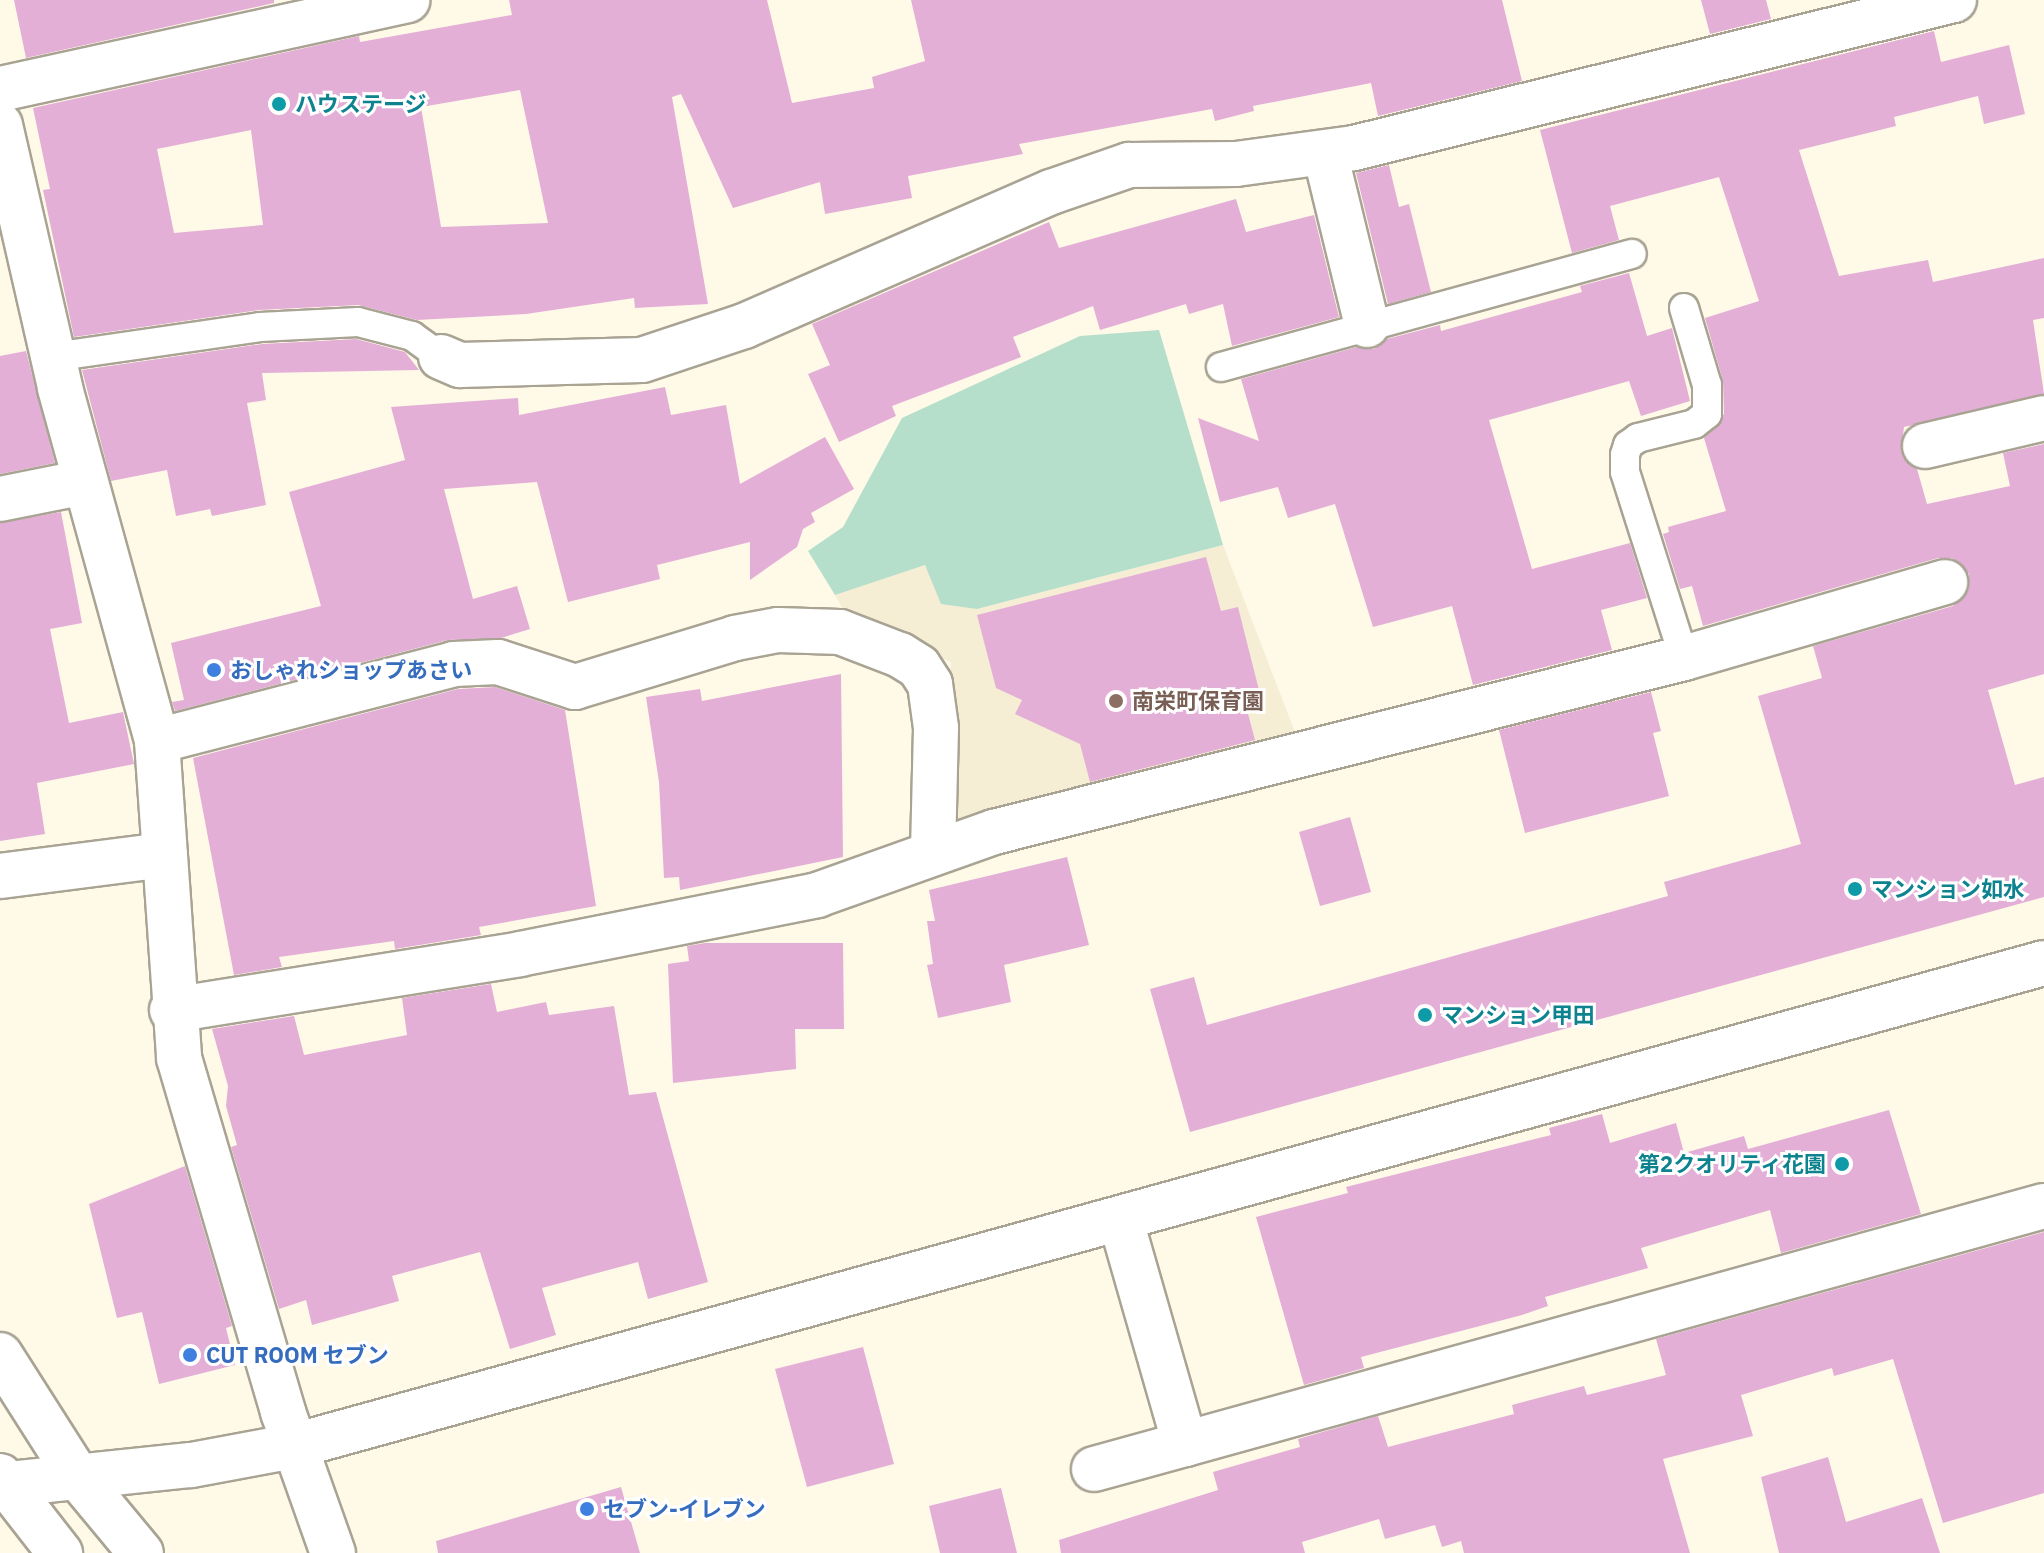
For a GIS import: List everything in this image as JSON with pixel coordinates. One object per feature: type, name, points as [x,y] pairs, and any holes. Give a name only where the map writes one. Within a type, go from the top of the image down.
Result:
[{"type":"street","points":[[0,89],[407,0]]},
{"type":"street","points":[[441,357],[460,365],[642,360],[744,326],[1094,175],[1129,165],[1236,164],[1325,153],[1954,0]]},
{"type":"street","points":[[0,125],[53,357],[157,741],[172,1010],[195,1124],[294,1446],[333,1553]]},
{"type":"street","points":[[1325,153],[1367,325]]},
{"type":"street","points":[[1925,446],[2044,418]]},
{"type":"street","points":[[0,499],[85,482]]},
{"type":"street","points":[[172,1010],[520,954],[817,895],[933,850],[1684,658],[1945,582]]},
{"type":"street","points":[[157,741],[454,664],[498,662],[575,687],[650,668],[735,638],[778,630],[840,632],[900,655],[919,667],[930,684],[936,728],[933,850]]},
{"type":"street","points":[[0,876],[165,855]]},
{"type":"street","points":[[2,1482],[191,1465],[294,1446],[1121,1221],[2044,963]]},
{"type":"street","points":[[1094,1469],[2044,1206]]},
{"type":"street","points":[[1121,1221],[1185,1444]]},
{"type":"street","points":[[0,1355],[77,1476],[141,1553]]},
{"type":"street","points":[[2,1482],[60,1553]]},
{"type":"lane","points":[[1221,367],[1632,254]]},
{"type":"lane","points":[[1684,308],[1709,393],[1707,414],[1694,424],[1638,438],[1628,445],[1625,455],[1625,472],[1684,658]]},
{"type":"lane","points":[[53,357],[260,327],[358,322],[412,336],[441,357]]},
{"type":"shaded area","name":"南栄町保育園","points":[[1223,545],[1298,740],[951,829],[944,822],[951,662],[850,622],[835,595],[925,565],[977,609]]},
{"type":"green space","points":[[1159,330],[1223,545],[977,609],[941,604],[925,565],[835,595],[808,551],[843,527],[902,418],[1080,336]]},
{"type":"building","points":[[14,0],[274,0],[274,3],[26,58]]},
{"type":"building","points":[[509,0],[767,0],[792,103],[874,88],[872,77],[925,61],[911,0],[1502,0],[1522,81],[1378,116],[1371,83],[1253,106],[1254,111],[1215,121],[1212,109],[1019,144],[1023,154],[908,176],[912,198],[825,214],[820,182],[733,208],[681,94],[672,97],[708,304],[635,308],[634,298],[526,314],[417,320],[358,305],[259,310],[74,337],[43,190],[50,189],[33,108],[359,36],[360,42],[512,15]],"holes":[[[520,90],[548,223],[441,227],[421,107]],[[251,130],[263,225],[174,233],[157,149]]]},
{"type":"building","points":[[1701,0],[1766,0],[1771,19],[1710,34]]},
{"type":"building","points":[[1934,31],[1941,62],[2009,45],[2025,114],[1984,124],[1978,96],[1894,117],[1896,126],[1799,150],[1839,276],[1928,260],[1933,282],[2044,258],[2044,318],[2033,320],[2044,394],[1904,427],[1901,451],[1917,469],[1927,504],[2010,486],[2003,453],[2044,444],[2044,674],[1988,690],[2015,785],[2044,777],[2044,897],[1190,1132],[1150,989],[1194,977],[1207,1025],[1668,896],[1664,882],[1801,844],[1758,696],[1822,678],[1813,646],[1953,606],[1969,589],[1969,574],[1952,558],[1938,558],[1703,626],[1692,586],[1680,589],[1663,534],[1669,532],[1668,527],[1726,511],[1704,438],[1724,414],[1723,381],[1705,318],[1759,301],[1719,177],[1610,206],[1619,240],[1572,253],[1540,130]]},
{"type":"building","points":[[1389,165],[1399,207],[1409,204],[1431,292],[1388,304],[1356,173]]},
{"type":"building","points":[[1236,199],[1246,232],[1314,215],[1339,317],[1232,346],[1223,304],[1189,314],[1186,304],[1100,330],[1093,306],[1013,337],[1021,357],[892,406],[896,416],[839,442],[808,374],[830,365],[812,324],[1049,222],[1059,248]]},
{"type":"building","points":[[1629,273],[1647,336],[1672,328],[1690,401],[1641,416],[1629,381],[1489,420],[1532,569],[1630,543],[1647,598],[1601,610],[1612,650],[1473,685],[1452,606],[1373,627],[1335,504],[1288,518],[1278,487],[1220,502],[1198,418],[1259,441],[1241,379],[1357,347],[1374,349],[1387,339],[1440,325],[1441,331],[1582,292],[1580,286]]},
{"type":"building","points":[[356,339],[405,352],[419,370],[262,373],[266,400],[247,403],[266,505],[212,516],[210,509],[176,516],[167,470],[111,481],[82,370],[262,344]]},
{"type":"building","points":[[26,351],[55,463],[0,474],[0,356]]},
{"type":"building","points":[[665,387],[671,415],[726,405],[740,484],[825,437],[854,489],[811,513],[815,522],[803,529],[797,547],[750,580],[750,542],[657,565],[660,579],[568,602],[537,482],[444,489],[473,599],[517,586],[530,629],[501,638],[448,640],[175,711],[172,702],[184,700],[171,643],[321,606],[289,492],[405,460],[391,407],[518,398],[519,415]]},
{"type":"building","points":[[61,512],[82,623],[50,629],[69,723],[123,712],[134,764],[37,783],[45,834],[0,841],[0,523]]},
{"type":"building","points":[[1206,557],[1221,611],[1238,607],[1263,706],[1247,710],[1255,740],[1090,782],[1080,744],[1015,714],[1022,700],[996,688],[977,615]]},
{"type":"building","points":[[841,674],[843,857],[680,890],[679,877],[664,878],[659,782],[646,697],[700,689],[702,701]]},
{"type":"building","points":[[495,687],[565,710],[596,906],[479,927],[481,935],[395,949],[394,941],[279,957],[282,967],[234,975],[193,758],[458,689]]},
{"type":"building","points":[[1651,692],[1661,731],[1653,733],[1669,796],[1525,833],[1499,730]]},
{"type":"building","points":[[1350,817],[1371,892],[1320,906],[1299,832]]},
{"type":"building","points":[[1067,857],[1089,945],[1004,965],[1011,1002],[938,1018],[927,965],[933,964],[927,921],[935,921],[929,890]]},
{"type":"building","points":[[705,943],[843,943],[844,1029],[795,1029],[796,1069],[673,1083],[668,964],[689,961],[687,946]]},
{"type":"building","points":[[491,984],[497,1012],[546,1002],[549,1015],[614,1006],[629,1095],[656,1092],[708,1282],[648,1299],[638,1262],[542,1288],[556,1335],[510,1349],[480,1252],[392,1276],[399,1301],[312,1325],[306,1300],[279,1309],[231,1147],[237,1145],[226,1106],[228,1086],[212,1029],[294,1016],[304,1055],[407,1035],[402,998]]},
{"type":"building","points":[[1889,1110],[1921,1214],[1781,1253],[1770,1210],[1641,1248],[1648,1268],[1545,1297],[1548,1306],[1361,1357],[1364,1368],[1304,1385],[1256,1217],[1348,1193],[1346,1187],[1551,1135],[1549,1128],[1602,1114],[1610,1143],[1676,1123],[1684,1153],[1744,1136],[1748,1149]]},
{"type":"building","points":[[185,1166],[232,1326],[226,1328],[235,1365],[159,1384],[142,1312],[117,1318],[89,1204]]},
{"type":"building","points":[[2044,1232],[2044,1493],[1943,1523],[1893,1359],[1834,1376],[1832,1368],[1741,1395],[1753,1436],[1663,1459],[1690,1553],[1464,1553],[1461,1541],[1442,1547],[1435,1525],[1385,1539],[1379,1519],[1302,1542],[1305,1553],[1061,1553],[1059,1540],[1218,1490],[1213,1472],[1300,1447],[1298,1439],[1378,1416],[1388,1447],[1514,1414],[1512,1405],[1584,1386],[1587,1395],[1666,1375],[1656,1339]]},
{"type":"building","points":[[863,1347],[894,1464],[807,1487],[775,1369]]},
{"type":"building","points":[[1828,1457],[1846,1522],[1922,1498],[1940,1553],[1779,1553],[1761,1477]]},
{"type":"building","name":"セブン-イレブン","points":[[621,1487],[640,1553],[438,1553],[436,1541]]},
{"type":"building","points":[[1001,1488],[1017,1553],[940,1553],[929,1506]]},
{"type":"place","name":"ハウステージ","points":[[279,104]]},
{"type":"place","name":"おしゃれショップあさい","points":[[214,670]]},
{"type":"place","name":"南栄町保育園","points":[[1116,701]]},
{"type":"place","name":"マンション如水","points":[[1855,889]]},
{"type":"place","name":"マンション甲田","points":[[1425,1015]]},
{"type":"place","name":"第2クオリティ花園","points":[[1842,1164]]},
{"type":"place","name":"CUT ROOM セブン","points":[[190,1355]]},
{"type":"place","name":"セブン-イレブン","points":[[587,1509]]}]
